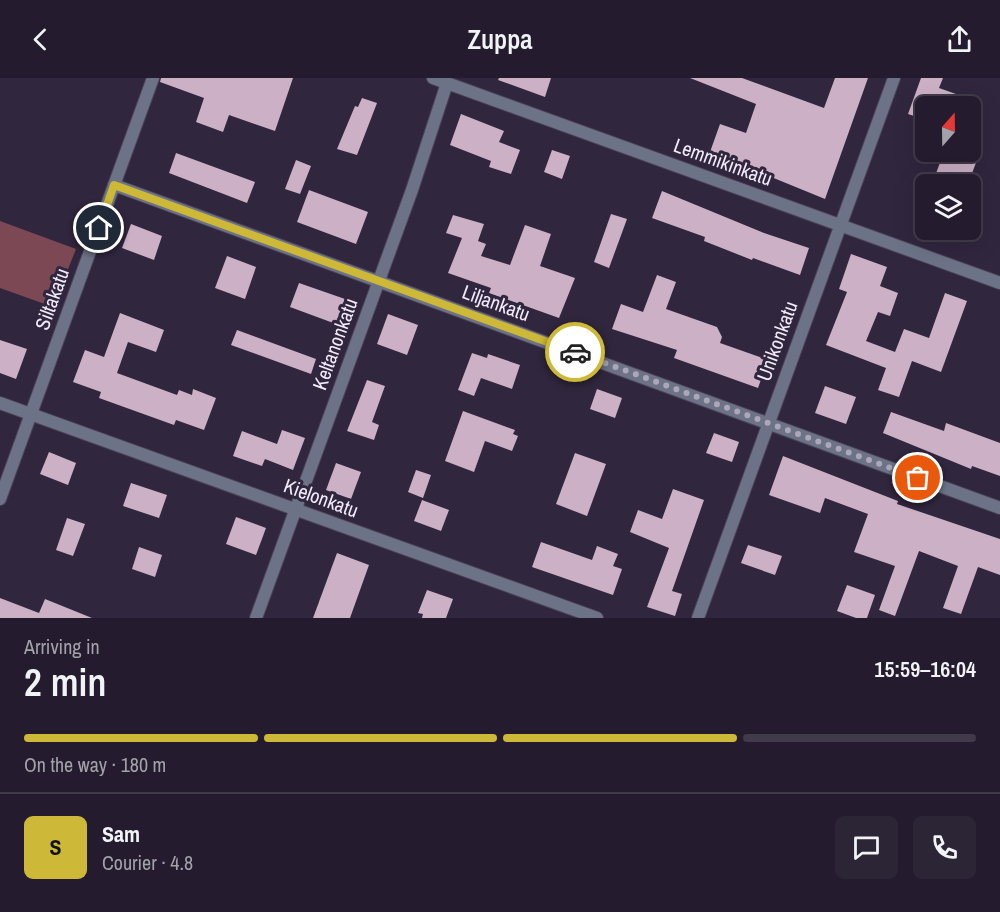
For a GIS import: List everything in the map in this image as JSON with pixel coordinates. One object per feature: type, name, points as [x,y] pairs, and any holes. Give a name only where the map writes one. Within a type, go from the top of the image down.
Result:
[{"type":"street","name":"Siltakatu","points":[[0,499],[153,78]]},
{"type":"street","name":"Lemmikinkatu","points":[[433,78],[1000,283]]},
{"type":"street","name":"Unikonkatu","points":[[698,618],[894,78]]},
{"type":"street","name":"Keltanonkatu","points":[[256,618],[379,280],[447,83]]},
{"type":"street","name":"Liljankatu","points":[[114,185],[1000,508]]},
{"type":"street","name":"Kielonkatu","points":[[0,403],[597,618]]},
{"type":"shaded area","points":[[0,221],[76,249],[53,307],[0,288]]},
{"type":"building","points":[[161,78],[293,78],[275,131],[229,115],[223,132],[196,122],[204,98],[160,82]]},
{"type":"building","points":[[499,78],[551,78],[545,97],[498,80]]},
{"type":"building","points":[[690,78],[742,78],[824,108],[835,78],[868,78],[825,199],[710,152],[720,124],[746,133],[756,104]]},
{"type":"building","points":[[921,78],[943,78],[939,88],[956,94],[955,96],[915,96],[915,116],[908,114]]},
{"type":"building","points":[[362,98],[377,103],[357,155],[337,149],[355,106],[358,107]]},
{"type":"building","points":[[461,114],[504,131],[499,142],[520,150],[511,174],[489,167],[491,161],[450,145]]},
{"type":"building","points":[[552,150],[570,156],[562,179],[544,172]]},
{"type":"building","points":[[176,153],[255,182],[247,203],[169,173]]},
{"type":"building","points":[[296,160],[311,166],[300,194],[285,189]]},
{"type":"building","points":[[940,162],[976,162],[972,174],[936,174]]},
{"type":"building","points":[[309,190],[368,212],[356,244],[297,222]]},
{"type":"building","points":[[662,191],[764,233],[809,248],[800,275],[753,258],[752,260],[704,241],[705,237],[652,218]]},
{"type":"building","points":[[611,214],[627,219],[609,268],[594,262]]},
{"type":"building","points":[[453,215],[484,224],[478,241],[486,244],[481,256],[510,265],[525,225],[551,234],[540,266],[575,278],[559,318],[489,293],[491,288],[448,273],[462,238],[446,233]]},
{"type":"building","points":[[131,224],[162,236],[154,260],[122,248]]},
{"type":"building","points":[[851,254],[887,267],[880,286],[898,293],[890,316],[878,312],[866,341],[895,352],[904,329],[929,338],[945,293],[967,301],[941,372],[912,361],[899,397],[878,390],[886,368],[826,345],[847,292],[839,289]]},
{"type":"building","points":[[227,256],[256,267],[245,299],[215,288]]},
{"type":"building","points":[[657,275],[676,282],[666,309],[717,327],[722,337],[720,343],[768,360],[758,388],[674,358],[677,350],[612,329],[621,304],[643,312]]},
{"type":"building","points":[[299,283],[345,299],[336,324],[290,307]]},
{"type":"building","points":[[120,313],[164,330],[156,352],[128,342],[117,373],[177,395],[179,390],[192,395],[193,389],[216,398],[204,430],[176,420],[174,425],[99,398],[101,392],[73,382],[85,350],[104,357]]},
{"type":"building","points":[[388,314],[418,325],[407,355],[377,344]]},
{"type":"building","points":[[237,330],[316,359],[311,374],[231,345]]},
{"type":"building","points":[[0,340],[27,349],[16,379],[0,373]]},
{"type":"building","points":[[472,353],[487,358],[488,354],[520,365],[512,389],[481,378],[474,396],[458,390]]},
{"type":"building","points":[[367,380],[385,386],[372,422],[379,425],[374,440],[347,431]]},
{"type":"building","points":[[825,386],[856,397],[846,424],[815,413]]},
{"type":"building","points":[[597,389],[622,398],[615,418],[590,409]]},
{"type":"building","points":[[463,411],[515,430],[513,434],[518,436],[512,451],[485,441],[474,472],[445,461]]},
{"type":"building","points":[[891,412],[944,431],[946,423],[1000,443],[1000,476],[972,466],[971,469],[883,433]]},
{"type":"building","points":[[282,430],[305,438],[293,470],[265,459],[262,466],[233,456],[242,431],[277,444]]},
{"type":"building","points":[[714,433],[739,442],[732,462],[706,453]]},
{"type":"building","points":[[49,452],[76,463],[68,485],[40,474]]},
{"type":"building","points":[[575,453],[606,464],[587,516],[556,504]]},
{"type":"building","points":[[783,456],[898,501],[897,504],[1000,539],[1000,575],[978,567],[961,614],[943,608],[958,566],[919,551],[895,616],[879,610],[895,566],[854,552],[868,514],[825,498],[820,513],[769,495]]},
{"type":"building","points":[[336,463],[361,472],[351,499],[326,490]]},
{"type":"building","points":[[416,470],[431,475],[423,498],[408,492]]},
{"type":"building","points":[[131,483],[167,495],[159,518],[123,506]]},
{"type":"building","points":[[673,489],[704,500],[672,591],[682,594],[675,616],[647,607],[669,548],[630,532],[638,510],[662,519]]},
{"type":"building","points":[[422,500],[449,510],[441,531],[414,521]]},
{"type":"building","points":[[236,517],[266,528],[256,555],[226,544]]},
{"type":"building","points":[[67,518],[85,524],[73,556],[56,550]]},
{"type":"building","points":[[541,542],[592,560],[597,546],[618,554],[613,566],[622,569],[613,595],[532,567]]},
{"type":"building","points":[[748,545],[782,556],[775,575],[741,563]]},
{"type":"building","points":[[139,547],[162,555],[155,577],[132,569]]},
{"type":"building","points":[[337,553],[369,565],[350,618],[313,618]]},
{"type":"building","points":[[847,585],[875,595],[867,618],[856,618],[837,611]]},
{"type":"building","points":[[427,590],[453,599],[446,618],[422,618],[423,614],[418,613]]},
{"type":"building","points":[[0,598],[39,613],[45,599],[92,618],[0,618]]},
{"type":"way so far","points":[[575,352],[918,478]]},
{"type":"route","points":[[99,228],[114,185],[575,352]]}]
